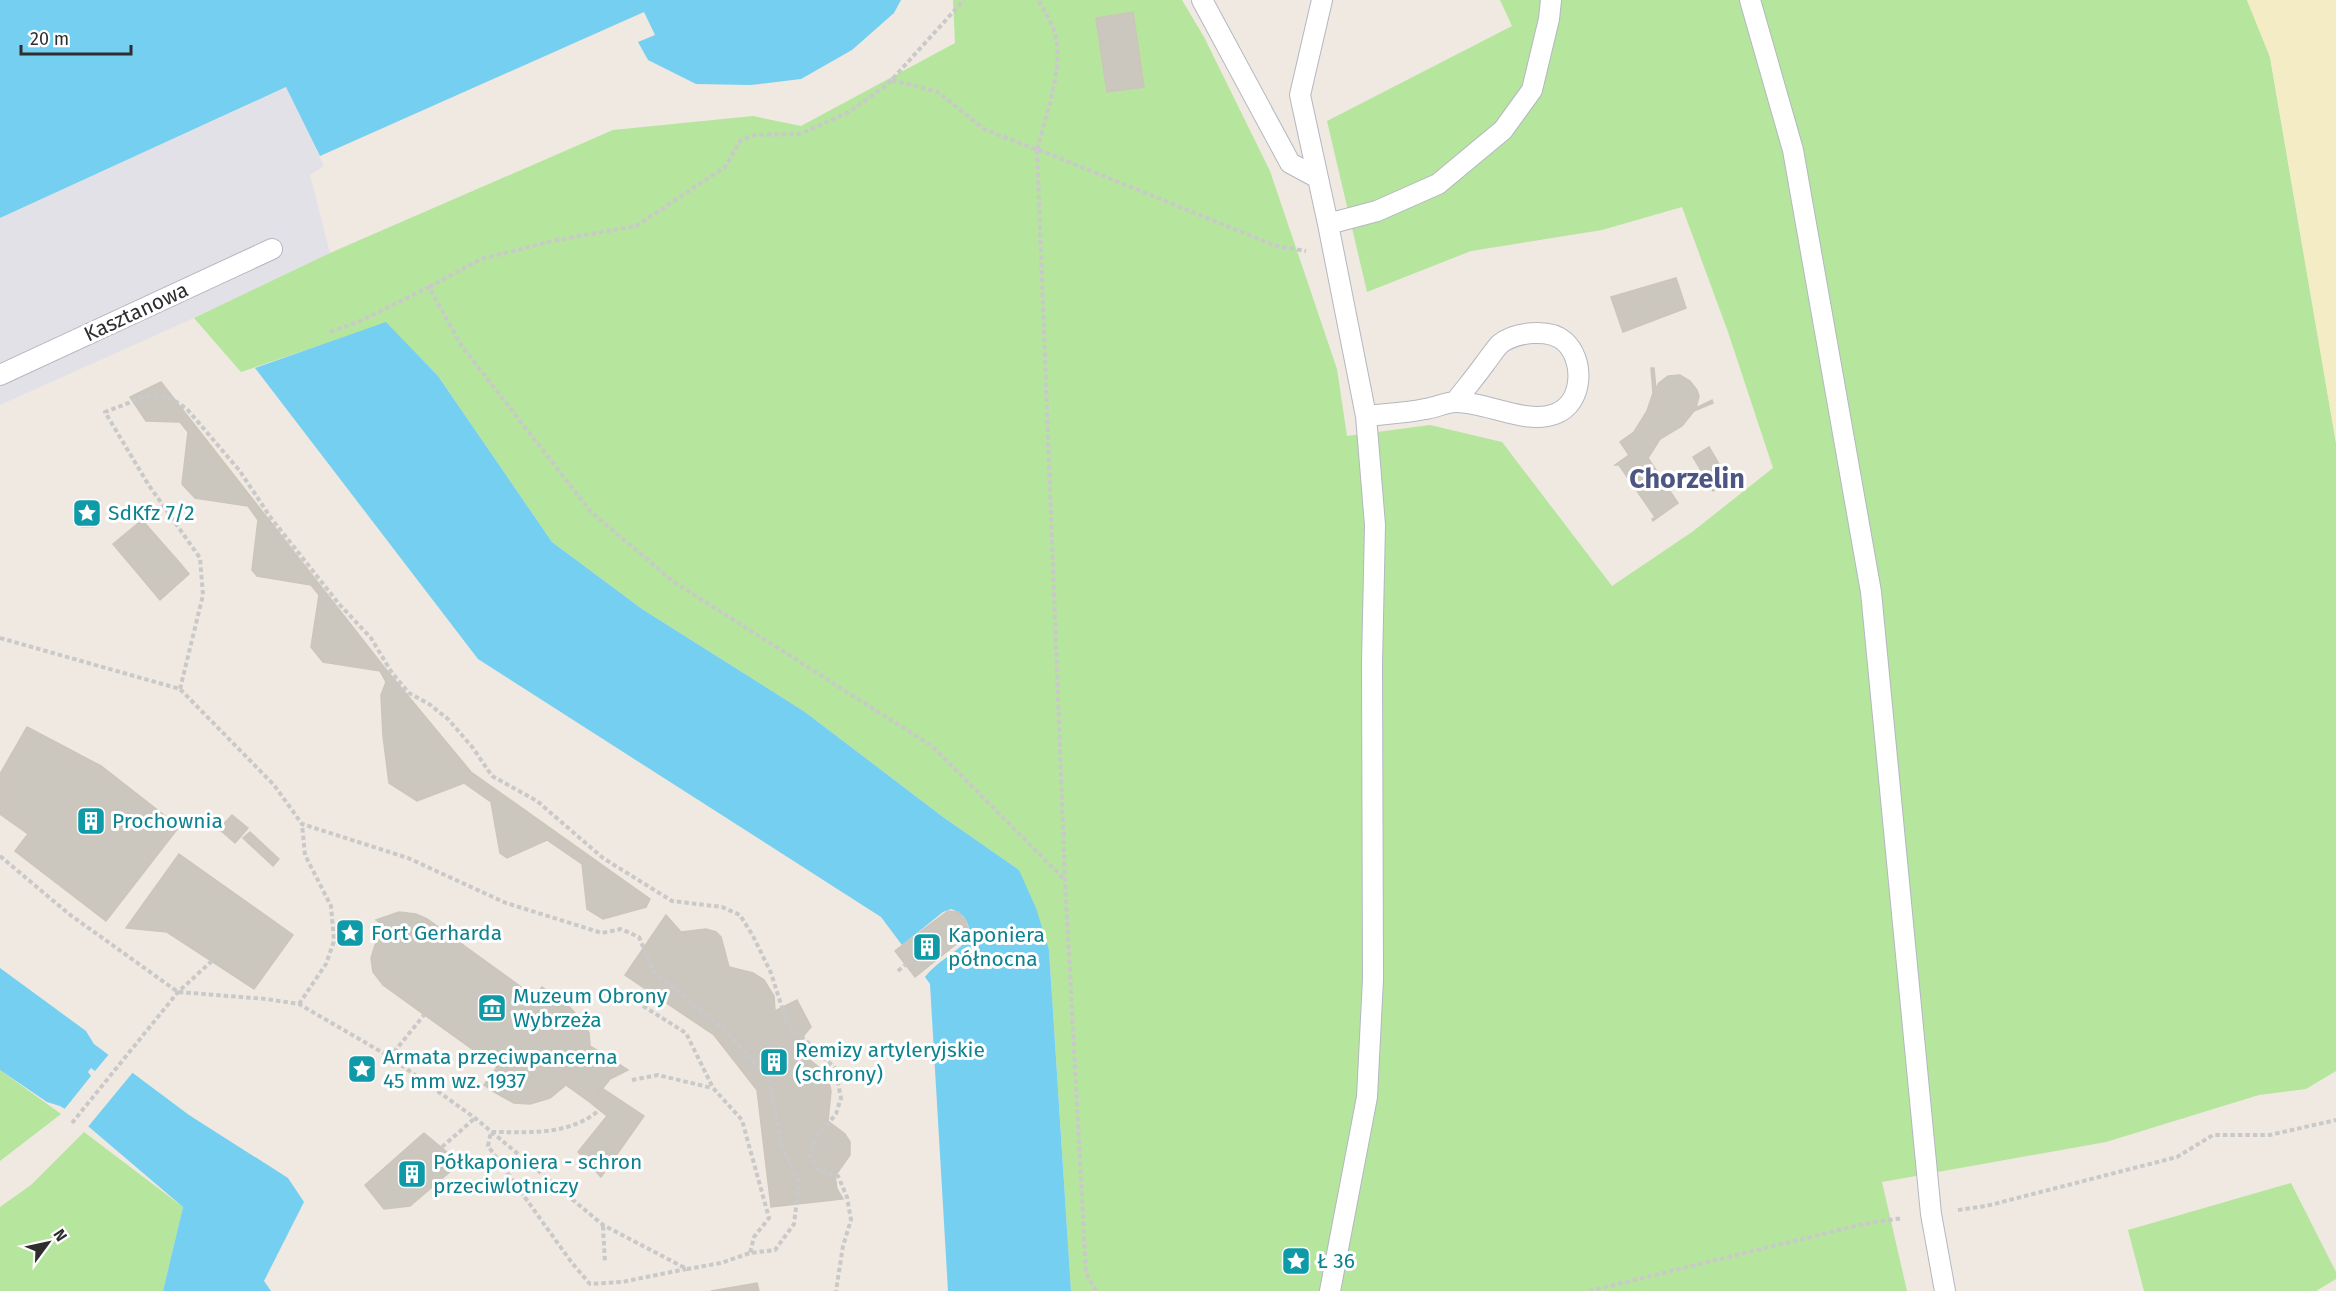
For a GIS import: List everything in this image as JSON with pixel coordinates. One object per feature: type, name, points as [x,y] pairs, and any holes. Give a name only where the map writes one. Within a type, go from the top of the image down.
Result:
[{"type":"lane","points":[[1202,0],[1290,163],[1318,178]]},
{"type":"lane","points":[[1322,0],[1299,95],[1328,224],[1366,416],[1375,525],[1372,663],[1373,979],[1367,1097],[1330,1291]]},
{"type":"lane","points":[[1328,224],[1377,211],[1438,183],[1503,130],[1532,90],[1549,19],[1551,0]]},
{"type":"lane","points":[[1750,0],[1793,150],[1871,592],[1930,1214],[1945,1291]]},
{"type":"lane","name":"Kasztanowa","points":[[0,375],[272,249]]},
{"type":"lane","points":[[1366,416],[1425,409],[1455,402],[1488,406],[1537,417],[1556,414],[1572,401],[1578,384],[1579,366],[1571,347],[1560,338],[1545,332],[1523,335],[1501,344],[1455,402]]},
{"type":"path","points":[[330,332],[360,321],[481,259],[552,241],[636,226],[725,167],[740,141],[753,135],[800,134],[849,112],[892,80],[964,0]]},
{"type":"path","points":[[1038,0],[1049,18],[1056,40],[1056,70],[1037,150],[1065,880],[1086,1273],[1096,1291]]},
{"type":"path","points":[[892,80],[938,92],[984,129],[1276,246],[1333,256]]},
{"type":"path","points":[[429,287],[461,345],[591,512],[674,582],[932,746],[1065,880]]},
{"type":"path","points":[[180,689],[203,595],[200,558],[148,484],[105,412],[152,394],[172,399],[187,409],[239,470],[271,518],[339,604],[371,638],[392,673],[409,693],[429,704],[448,719],[473,748],[492,776],[537,801],[603,858],[672,901],[722,907],[740,915],[771,973],[788,1023],[835,1068],[841,1098],[836,1114],[817,1137],[809,1155],[819,1171],[838,1176],[847,1197],[851,1220],[843,1246],[836,1291]]},
{"type":"path","points":[[0,638],[180,689],[274,785],[302,824],[305,855],[331,906],[334,941],[326,964],[299,1004]]},
{"type":"path","points":[[302,824],[408,858],[506,903],[602,933],[621,929],[639,937],[653,971],[725,1030],[769,1080],[782,1147],[799,1182],[794,1224],[775,1250],[750,1253],[721,1263],[622,1282],[590,1284],[572,1263],[488,1146],[491,1132]]},
{"type":"path","points":[[0,856],[69,914],[178,992],[299,1004],[390,1057],[474,1118],[603,1225],[687,1269]]},
{"type":"path","points":[[72,1123],[178,992],[213,960]]},
{"type":"path","points":[[898,971],[905,964]]},
{"type":"path","points":[[624,994],[686,1033],[713,1088],[742,1120],[769,1218],[754,1237],[750,1253]]},
{"type":"path","points":[[390,1057],[424,1015]]},
{"type":"path","points":[[632,1080],[658,1075],[713,1088]]},
{"type":"path","points":[[491,1132],[545,1132],[568,1128],[584,1122],[597,1112]]},
{"type":"path","points":[[442,1147],[474,1118]]},
{"type":"path","points":[[1589,1291],[1868,1223],[1986,1206],[2177,1157],[2213,1135],[2270,1135],[2336,1120]]},
{"type":"path","points":[[603,1225],[605,1263]]},
{"type":"shaded area","points":[[287,87],[324,166],[310,175],[330,253],[194,318],[0,405],[0,218]]},
{"type":"green space","points":[[953,0],[1182,0],[1204,37],[1270,171],[1337,369],[1347,436],[1430,425],[1502,442],[1612,586],[1692,532],[1773,468],[1728,332],[1682,207],[1602,230],[1471,251],[1367,292],[1327,121],[1512,26],[1500,0],[2247,0],[2270,57],[2336,443],[2336,1071],[2306,1089],[2259,1095],[2106,1142],[1882,1182],[1907,1291],[1071,1291],[1049,950],[1019,870],[943,817],[805,712],[642,609],[552,542],[438,376],[386,323],[241,372],[194,318],[330,253],[613,130],[753,116],[801,126],[955,43]]},
{"type":"green space","points":[[0,1070],[61,1114],[0,1161]]},
{"type":"green space","points":[[84,1132],[183,1207],[163,1291],[0,1291],[0,1207],[31,1185]]},
{"type":"green space","points":[[2291,1183],[2336,1272],[2336,1279],[2316,1291],[2144,1291],[2128,1230]]},
{"type":"sand","points":[[2247,0],[2336,0],[2336,443],[2270,57]]},
{"type":"water","points":[[0,0],[901,0],[894,13],[852,50],[801,79],[751,85],[696,84],[648,60],[638,42],[655,35],[644,12],[320,156],[286,87],[0,218]]},
{"type":"water","points":[[386,322],[438,376],[552,542],[642,609],[805,712],[943,817],[1019,870],[1036,908],[1049,950],[1071,1291],[948,1291],[930,984],[925,977],[970,937],[968,923],[963,916],[951,909],[943,912],[902,945],[881,917],[478,659],[255,368]]},
{"type":"water","points":[[0,968],[86,1031],[94,1044],[189,1115],[288,1178],[304,1202],[264,1281],[271,1291],[163,1291],[183,1207],[75,1115],[60,1106],[47,1102],[0,1070]]},
{"type":"pier","points":[[110,1053],[134,1071],[87,1128],[63,1111],[91,1076],[88,1072],[91,1068],[95,1071]]},
{"type":"building","points":[[1133,12],[1144,87],[1107,92],[1096,18]]},
{"type":"building","points":[[1676,278],[1686,308],[1623,332],[1611,297]]},
{"type":"building","points":[[1651,368],[1654,368],[1656,389],[1659,383],[1668,376],[1680,375],[1690,381],[1697,390],[1699,396],[1696,408],[1712,400],[1713,403],[1694,411],[1682,426],[1660,439],[1648,458],[1678,503],[1653,521],[1655,517],[1619,465],[1615,465],[1629,455],[1620,442],[1634,432],[1647,411],[1653,393]]},
{"type":"building","points":[[161,382],[384,667],[380,671],[323,662],[311,647],[319,595],[311,585],[257,576],[252,570],[258,520],[248,506],[195,498],[182,484],[188,432],[180,422],[146,421],[130,397]]},
{"type":"building","points":[[1709,447],[1729,481],[1713,491],[1693,457]]},
{"type":"building","points":[[81,502],[92,502],[93,527],[82,527]]},
{"type":"building","points":[[142,520],[179,562],[150,588],[113,544]]},
{"type":"building","points":[[179,562],[189,574],[160,600],[150,588]]},
{"type":"building","points":[[384,667],[471,772],[650,899],[646,907],[603,919],[587,909],[582,864],[547,840],[507,858],[500,853],[491,802],[464,783],[417,801],[389,783],[381,695],[386,682],[380,671]]},
{"type":"building","name":"Prochownia","points":[[27,727],[101,766],[179,827],[106,921],[15,851],[28,834],[0,814],[0,774]]},
{"type":"building","points":[[232,815],[248,828],[235,843],[219,829]]},
{"type":"building","points":[[250,832],[279,859],[273,866],[243,838]]},
{"type":"building","points":[[179,854],[293,935],[254,989],[167,932],[126,928]]},
{"type":"building","name":"Kaponiera północna","points":[[948,911],[958,912],[966,921],[968,930],[965,937],[915,977],[895,951]]},
{"type":"building","name":"Muzeum Obrony Wybrzeża","points":[[399,912],[416,914],[427,919],[535,997],[542,987],[568,1005],[581,1020],[589,1033],[590,1046],[628,1070],[610,1079],[591,1103],[566,1085],[550,1098],[530,1104],[514,1103],[484,1085],[497,1067],[383,985],[373,972],[371,958],[375,945],[391,931],[376,920]]},
{"type":"building","name":"Remizy artyleryjskie (schrony)","points":[[666,915],[681,932],[706,929],[716,932],[721,937],[729,967],[753,973],[764,980],[774,996],[775,1011],[797,1000],[811,1027],[794,1047],[827,1074],[831,1091],[828,1121],[845,1134],[850,1142],[850,1155],[835,1176],[837,1189],[843,1199],[771,1207],[757,1090],[714,1035],[625,975]]},
{"type":"building","points":[[602,1088],[644,1116],[601,1177],[578,1152],[607,1116],[591,1103]]},
{"type":"building","name":"Półkaponiera - schron przeciwlotniczy","points":[[424,1133],[460,1163],[410,1206],[384,1209],[365,1185]]},
{"type":"building","points":[[757,1283],[759,1291],[711,1291]]},
{"type":"place","name":"SdKfz 7/2","points":[[87,513]]},
{"type":"place","name":"Prochownia","points":[[91,821]]},
{"type":"place","name":"Fort Gerharda","points":[[350,933]]},
{"type":"place","name":"Kaponiera północna","points":[[927,947]]},
{"type":"place","name":"Muzeum Obrony Wybrzeża","points":[[492,1008]]},
{"type":"place","name":"Remizy artyleryjskie (schrony)","points":[[774,1062]]},
{"type":"place","name":"Armata przeciwpancerna 45 mm wz. 1937","points":[[362,1069]]},
{"type":"place","name":"Półkaponiera - schron przeciwlotniczy","points":[[412,1174]]},
{"type":"place","name":"Ł 36","points":[[1296,1261]]},
{"type":"district","name":"Chorzelin","points":[[1687,479]]}]
